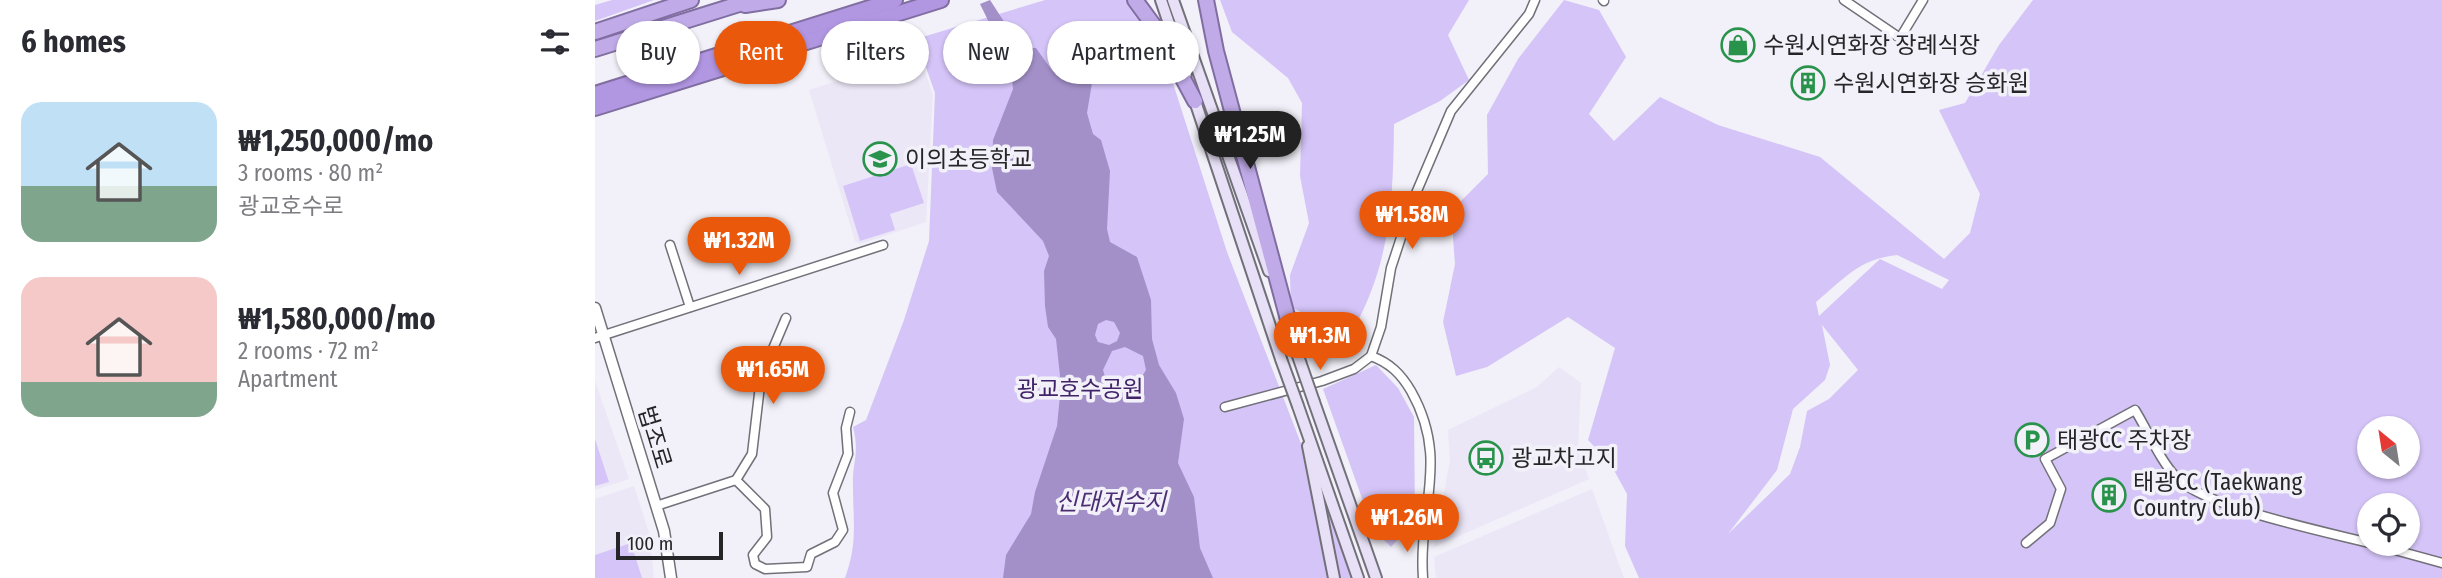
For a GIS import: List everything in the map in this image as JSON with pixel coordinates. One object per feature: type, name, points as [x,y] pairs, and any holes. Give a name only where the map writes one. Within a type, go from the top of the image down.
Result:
[{"type":"highway","points":[[595,32],[691,0]]},
{"type":"highway","points":[[736,7],[752,0]]},
{"type":"highway","points":[[595,49],[636,34],[736,7],[778,0]]},
{"type":"highway","points":[[595,94],[895,0]]},
{"type":"highway","points":[[1135,0],[1157,30],[1195,101]]},
{"type":"highway","points":[[1206,0],[1216,51],[1296,348]]},
{"type":"highway","points":[[595,108],[936,2]]},
{"type":"main road","points":[[1161,0],[1281,359],[1358,578]]},
{"type":"main road","points":[[1173,0],[1376,578]]},
{"type":"main road","points":[[1306,429],[1309,460],[1334,578]]},
{"type":"street","points":[[1225,407],[1322,381],[1354,369],[1371,356],[1381,327],[1391,268],[1414,198],[1451,111],[1529,14],[1535,0]]},
{"type":"street","points":[[1844,0],[1900,38],[1923,0]]},
{"type":"street","points":[[670,245],[690,307]]},
{"type":"street","points":[[599,337],[883,246]]},
{"type":"street","name":"법조로","points":[[595,308],[599,337],[667,543],[671,578]]},
{"type":"street","points":[[656,506],[736,480],[753,454],[761,377],[771,347],[786,318]]},
{"type":"street","points":[[1371,356],[1387,362],[1404,380],[1422,411],[1429,438],[1433,467],[1421,555],[1423,578]]},
{"type":"street","points":[[2026,542],[2050,523],[2061,489],[2045,459],[2135,410],[2176,477],[2194,490],[2223,503],[2357,540]]},
{"type":"street","points":[[736,480],[765,509],[767,537],[753,555],[755,564],[765,569],[807,567],[811,554],[835,542],[843,530],[833,493],[848,454],[846,428],[850,412]]},
{"type":"street","points":[[2416,556],[2442,563]]},
{"type":"shaded area","name":"이의초등학교","points":[[828,84],[929,84],[933,95],[926,222],[860,244],[855,241],[809,90]]},
{"type":"shaded area","points":[[1559,367],[1581,383],[1578,449],[1589,479],[1434,547],[1450,460],[1448,430],[1537,387]]},
{"type":"shaded area","points":[[595,381],[629,479],[595,490]]},
{"type":"shaded area","points":[[634,486],[649,533],[654,578],[595,578],[595,499]]},
{"type":"shaded area","points":[[1592,489],[1624,578],[1436,578],[1434,557]]},
{"type":"green space","points":[[612,0],[654,0],[595,21],[595,5]]},
{"type":"green space","name":"광교호수공원","points":[[1045,0],[1129,0],[1143,21],[1047,21],[1047,84],[1173,84],[1227,252],[1353,578],[845,578],[852,554],[854,532],[853,477],[856,445],[853,427],[866,420],[904,320],[929,241],[935,93],[929,76],[929,35],[943,31],[943,84],[1033,84],[1033,21],[976,21]]},
{"type":"green space","points":[[1220,0],[1469,0],[1448,35],[1469,80],[1440,101],[1394,124],[1391,206],[1382,256],[1375,281],[1352,332],[1327,325],[1291,307],[1290,275],[1309,223],[1300,176],[1302,103],[1288,78],[1232,32]]},
{"type":"green space","points":[[1564,0],[1599,10],[1626,57],[1589,114],[1614,141],[1660,97],[1718,125],[1820,157],[1944,259],[1970,233],[1980,194],[1939,110],[1965,103],[1999,45],[2033,0],[2442,0],[2442,578],[1639,578],[1625,546],[1627,494],[1610,463],[1588,440],[1615,348],[1568,317],[1487,367],[1456,376],[1443,322],[1455,264],[1451,211],[1488,174],[1487,115],[1518,59]],"holes":[[[1897,255],[1949,280],[1942,289],[1880,259],[1819,316],[1816,302],[1844,278],[1862,265],[1884,257]],[[1822,325],[1858,370],[1829,399],[1807,411],[1800,447],[1790,474],[1728,534],[1777,470],[1793,409],[1825,380],[1830,365]]]},
{"type":"green space","points":[[911,164],[924,203],[890,214],[895,230],[860,241],[843,186]]},
{"type":"green space","points":[[1376,365],[1398,388],[1414,417],[1415,519],[1391,547],[1373,529],[1323,389]]},
{"type":"green space","points":[[595,439],[609,482],[595,486]]},
{"type":"green space","points":[[631,543],[642,578],[595,578],[595,555]]},
{"type":"water","name":"신대저수지","points":[[990,0],[1004,21],[988,21],[980,4]]},
{"type":"water","name":"신대저수지","points":[[1033,48],[1036,48],[1047,63],[1047,84],[1092,84],[1087,113],[1093,134],[1101,140],[1110,171],[1107,229],[1110,242],[1137,257],[1151,300],[1152,339],[1159,365],[1176,393],[1184,419],[1178,463],[1194,497],[1200,548],[1213,578],[1003,578],[1006,555],[1031,514],[1035,492],[1057,426],[1061,385],[1056,339],[1048,327],[1045,306],[1044,271],[1049,256],[1043,241],[997,192],[992,168],[993,140],[1013,84],[1033,84]],"holes":[[[1106,320],[1114,322],[1120,333],[1117,341],[1109,345],[1098,342],[1095,335],[1098,324]],[[1125,347],[1143,356],[1146,370],[1135,387],[1119,389],[1108,381],[1103,370],[1112,351]]]},
{"type":"place","name":"수원시연화장 장례식장","points":[[1738,45]]},
{"type":"place","name":"수원시연화장 승화원","points":[[1808,83]]},
{"type":"place","name":"이의초등학교","points":[[880,159]]},
{"type":"place","name":"태광CC 주차장","points":[[2032,440]]},
{"type":"place","name":"광교차고지","points":[[1486,458]]},
{"type":"place","name":"태광CC (Taekwang Country Club)","points":[[2109,495]]}]
